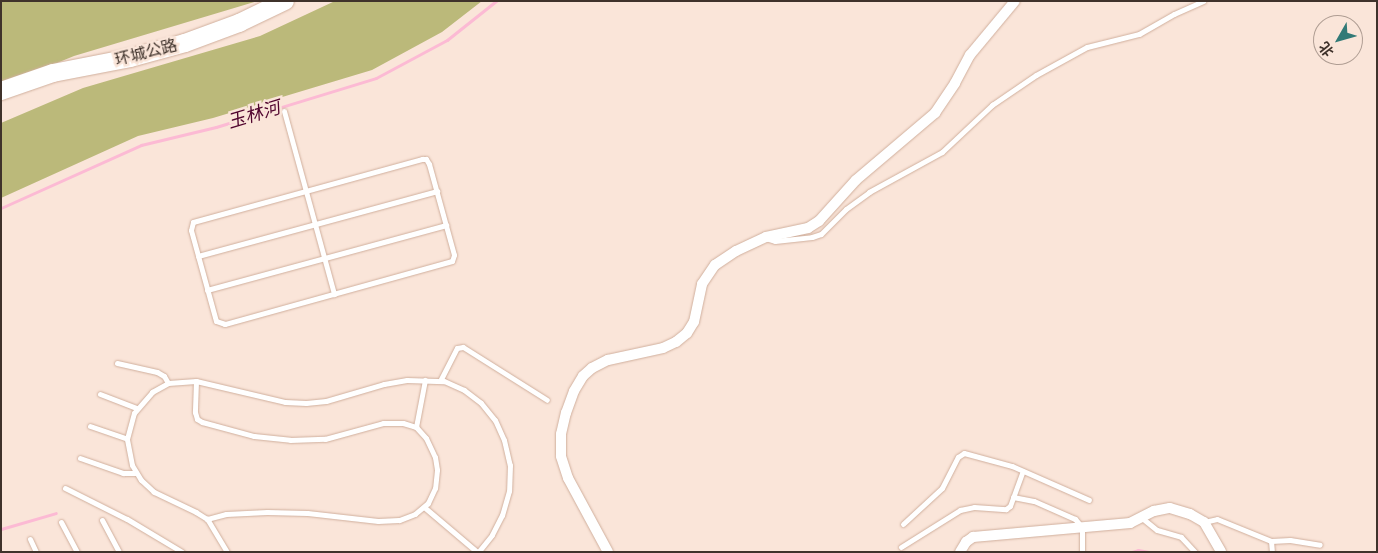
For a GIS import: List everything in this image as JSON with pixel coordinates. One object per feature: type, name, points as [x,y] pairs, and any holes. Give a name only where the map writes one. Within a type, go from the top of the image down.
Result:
[{"type":"highway","name":"环城公路","points":[[1,91],[32,79],[158,51],[217,32],[285,1]]},
{"type":"street","points":[[608,552],[564,467],[561,434],[574,391],[587,372],[602,362],[663,348],[682,338],[694,322],[702,284],[708,272],[722,260],[766,237],[814,225],[856,180],[928,121],[950,92],[970,55],[1015,1]]},
{"type":"street","points":[[960,552],[966,542],[973,537],[1130,523],[1154,511],[1170,508],[1190,514],[1204,522],[1221,552]]},
{"type":"lane","points":[[766,237],[775,241],[812,237],[821,234],[846,209],[869,192],[942,152],[992,105],[1036,75],[1087,48],[1138,34],[1174,14],[1203,1]]},
{"type":"lane","points":[[284,111],[334,294]]},
{"type":"lane","points":[[424,158],[428,161],[437,191],[454,255],[452,261],[222,324],[215,318],[190,227],[193,222],[424,158]]},
{"type":"lane","points":[[198,256],[437,191]]},
{"type":"lane","points":[[207,290],[446,225]]},
{"type":"lane","points":[[440,381],[457,348],[463,347],[547,400]]},
{"type":"lane","points":[[117,363],[157,372],[164,376],[168,384]]},
{"type":"lane","points":[[416,427],[425,380]]},
{"type":"lane","points":[[196,381],[197,419],[254,436],[308,440],[343,435],[390,422],[404,423],[416,427],[429,444],[437,470],[433,493],[424,507],[405,519],[389,522],[306,513],[273,512],[226,514],[207,519]]},
{"type":"lane","points":[[227,552],[207,519],[154,492],[136,473],[129,456],[127,439],[130,422],[137,408],[152,392],[168,384],[196,381],[285,402],[306,403],[326,401],[395,381],[440,381],[464,390],[481,403],[497,425],[508,453],[510,478],[506,503],[497,526],[477,552],[424,507]]},
{"type":"lane","points":[[100,394],[137,408]]},
{"type":"lane","points":[[90,426],[127,439]]},
{"type":"lane","points":[[903,524],[942,488],[961,454],[1023,470],[1089,500]]},
{"type":"lane","points":[[80,458],[122,473],[136,473]]},
{"type":"lane","points":[[901,547],[960,510],[974,507],[1006,509],[1010,506],[1023,470]]},
{"type":"lane","points":[[65,488],[127,519],[182,552]]},
{"type":"lane","points":[[1013,497],[1034,502],[1075,519],[1082,527],[1082,552]]},
{"type":"lane","points":[[1142,518],[1157,530],[1181,536],[1195,552]]},
{"type":"lane","points":[[1204,522],[1217,519],[1271,541],[1290,540],[1320,545]]},
{"type":"lane","points":[[102,520],[119,552]]},
{"type":"lane","points":[[61,522],[77,552]]},
{"type":"lane","points":[[30,539],[36,552]]},
{"type":"lane","points":[[1271,541],[1272,552]]},
{"type":"shaded area","points":[[1,1],[258,1],[74,56],[1,86]]},
{"type":"shaded area","points":[[335,1],[482,1],[442,32],[372,70],[213,118],[138,136],[1,198],[1,123],[83,88],[260,36]]},
{"type":"waterway","name":"玉林河","points":[[1,208],[141,145],[216,127],[376,78],[447,40],[496,1]]},
{"type":"waterway","points":[[1,529],[56,513]]},
{"type":"waterway","points":[[1132,552],[1138,550],[1149,552]]}]
